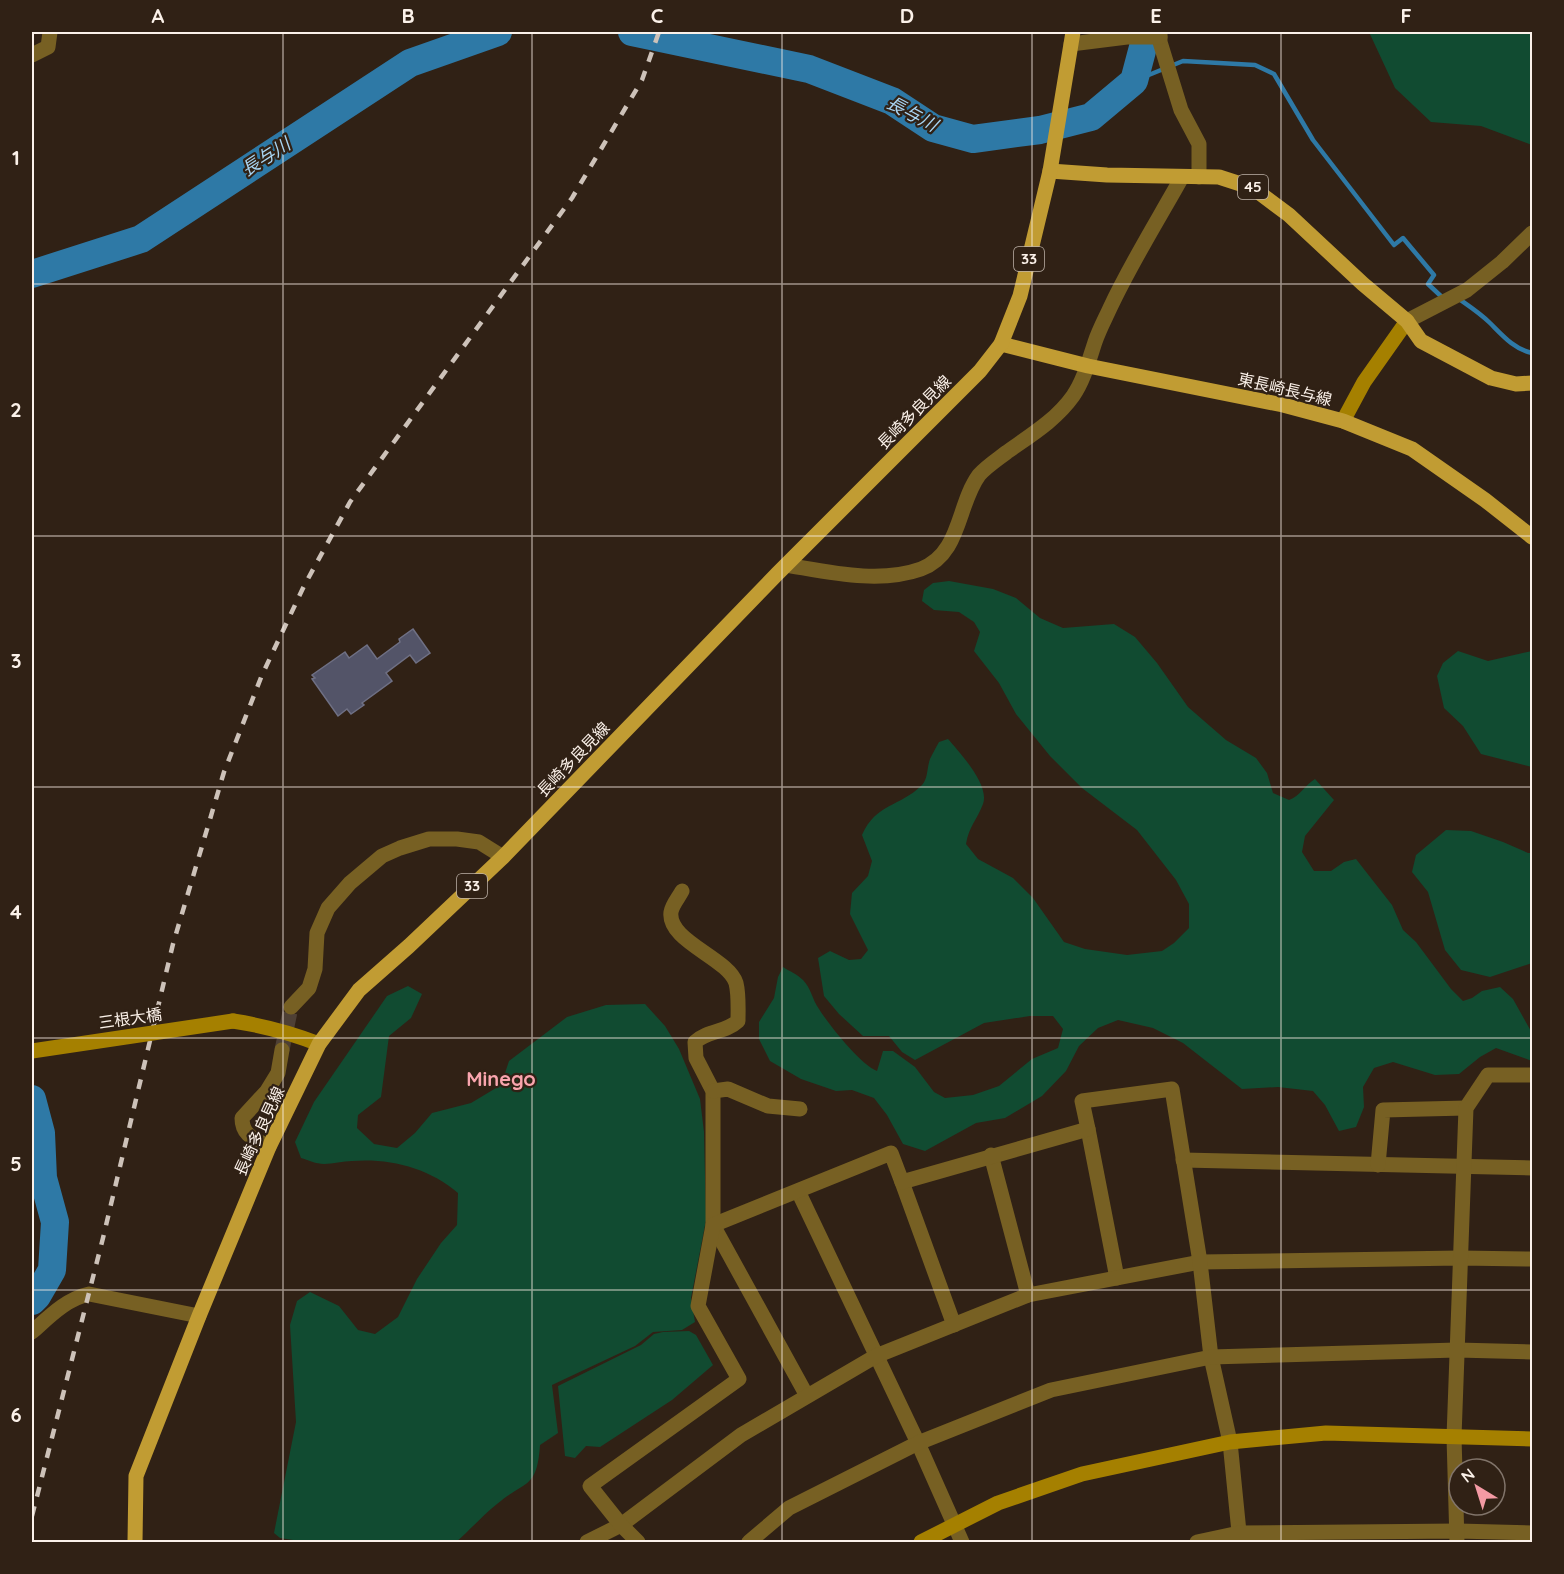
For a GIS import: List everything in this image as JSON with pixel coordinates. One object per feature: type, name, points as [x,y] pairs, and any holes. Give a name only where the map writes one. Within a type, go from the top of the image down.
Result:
[{"type":"main road","name":"長崎多良見線","points":[[135,1542],[136,1476],[269,1147],[319,1044],[359,990],[409,946],[503,856],[786,565],[980,371],[1001,344],[1020,296],[1050,171],[1072,38]]},
{"type":"main road","name":"45","points":[[1050,171],[1107,175],[1219,177],[1253,188],[1289,215],[1363,284],[1407,321],[1421,341],[1491,378],[1516,384],[1533,383]]},
{"type":"main road","name":"東長崎長与線","points":[[1001,344],[1088,366],[1284,405],[1343,421],[1412,449],[1533,537]]},
{"type":"street","points":[[32,56],[48,47],[50,32]]},
{"type":"street","points":[[1072,38],[1160,35],[1181,110],[1199,144],[1199,177]]},
{"type":"street","points":[[786,565],[838,574],[892,576],[922,569],[938,560],[951,543],[972,489],[980,475],[993,462],[1055,418],[1074,395],[1088,366],[1095,340],[1112,303],[1182,177]]},
{"type":"street","points":[[1343,421],[1364,382],[1407,321],[1467,290],[1533,233]]},
{"type":"street","points":[[291,1007],[309,988],[315,969],[317,933],[328,908],[350,883],[382,856],[429,839],[457,839],[479,842],[503,856]]},
{"type":"street","points":[[638,1542],[621,1525],[590,1486],[739,1379],[698,1306],[713,1225],[713,1091],[696,1058],[695,1042],[702,1035],[731,1028],[738,1021],[735,982],[720,964],[690,944],[672,922],[671,911],[682,891]]},
{"type":"street","name":"三根大橋","points":[[32,1051],[233,1021],[290,1032],[319,1044]]},
{"type":"street","points":[[269,1147],[247,1134],[242,1128],[242,1118],[267,1091],[278,1073],[282,1050]]},
{"type":"street","points":[[1458,1537],[1454,1437],[1466,1108],[1488,1075],[1533,1075]]},
{"type":"street","points":[[713,1091],[728,1089],[768,1106],[800,1109]]},
{"type":"street","points":[[1117,1278],[1082,1101],[1172,1089],[1200,1262],[1211,1356],[1230,1442],[1240,1538]]},
{"type":"street","points":[[1378,1165],[1383,1110],[1466,1108]]},
{"type":"street","points":[[902,1182],[1088,1129]]},
{"type":"street","points":[[713,1225],[891,1153],[954,1325]]},
{"type":"street","points":[[991,1155],[1028,1295]]},
{"type":"street","points":[[1183,1160],[1533,1168]]},
{"type":"street","points":[[798,1191],[918,1443],[962,1542]]},
{"type":"street","points":[[713,1225],[807,1396]]},
{"type":"street","points":[[587,1542],[621,1525],[741,1435],[876,1356],[1028,1295],[1200,1262],[1533,1259]]},
{"type":"street","points":[[32,1332],[60,1307],[78,1296],[89,1294],[199,1316]]},
{"type":"street","points":[[749,1542],[789,1508],[918,1443],[1051,1390],[1211,1356],[1457,1350],[1533,1352]]},
{"type":"street","points":[[921,1542],[998,1503],[1082,1474],[1230,1442],[1326,1433],[1533,1439]]},
{"type":"street","points":[[1197,1542],[1240,1538],[1458,1537],[1533,1533]]},
{"type":"green space","points":[[1369,32],[1532,32],[1532,145],[1481,126],[1431,122],[1395,88]]},
{"type":"green space","points":[[949,581],[993,589],[1016,598],[1040,618],[1063,628],[1114,624],[1135,637],[1157,663],[1188,707],[1226,740],[1256,758],[1267,773],[1273,793],[1289,800],[1315,779],[1334,800],[1305,836],[1302,852],[1314,871],[1331,871],[1344,862],[1356,859],[1392,905],[1403,930],[1416,942],[1451,989],[1463,1001],[1482,991],[1500,987],[1513,999],[1532,1033],[1532,1061],[1496,1048],[1480,1057],[1459,1074],[1435,1075],[1393,1062],[1374,1068],[1363,1087],[1364,1107],[1356,1127],[1339,1131],[1325,1105],[1313,1091],[1278,1087],[1242,1089],[1183,1043],[1153,1028],[1118,1020],[1098,1028],[1079,1046],[1066,1071],[1042,1096],[1005,1118],[976,1123],[925,1151],[903,1144],[887,1115],[874,1098],[852,1090],[836,1091],[801,1079],[770,1061],[759,1039],[759,1022],[774,998],[778,977],[783,967],[803,980],[830,1024],[862,1061],[877,1071],[883,1051],[893,1051],[915,1067],[934,1092],[945,1098],[973,1095],[999,1086],[1032,1059],[1058,1048],[1063,1029],[1053,1016],[1030,1016],[984,1023],[915,1060],[902,1052],[889,1036],[863,1036],[839,1014],[824,996],[818,958],[830,951],[849,960],[861,959],[868,950],[850,914],[852,893],[868,876],[872,861],[862,835],[881,811],[905,798],[922,785],[930,759],[939,742],[948,739],[973,770],[984,796],[983,804],[969,832],[966,844],[978,859],[1013,878],[1033,898],[1064,942],[1085,949],[1127,955],[1162,951],[1189,928],[1189,904],[1176,880],[1137,830],[1082,788],[1050,756],[1016,714],[999,683],[974,651],[980,632],[974,622],[959,612],[934,610],[922,601],[924,590],[933,583]]},
{"type":"green space","points":[[1458,651],[1488,661],[1532,651],[1532,767],[1481,754],[1463,726],[1444,708],[1437,676],[1443,663]]},
{"type":"green space","points":[[1446,830],[1471,831],[1532,853],[1532,963],[1490,977],[1461,970],[1445,950],[1428,892],[1412,872],[1416,855]]},
{"type":"green space","points":[[408,986],[422,994],[411,1018],[389,1036],[381,1097],[358,1115],[357,1128],[374,1144],[397,1148],[415,1133],[432,1113],[471,1103],[501,1085],[509,1061],[567,1017],[606,1005],[645,1004],[665,1026],[679,1049],[700,1099],[704,1132],[706,1220],[691,1298],[695,1322],[682,1330],[653,1332],[635,1346],[552,1385],[558,1433],[540,1445],[536,1470],[532,1477],[507,1496],[456,1542],[306,1542],[280,1538],[274,1533],[296,1422],[290,1325],[297,1301],[310,1292],[339,1306],[358,1330],[375,1334],[398,1317],[417,1279],[441,1243],[457,1225],[458,1193],[435,1177],[408,1166],[381,1161],[315,1163],[301,1158],[295,1142],[314,1102],[387,996]]},
{"type":"green space","points":[[689,1331],[696,1335],[713,1365],[672,1400],[600,1447],[586,1446],[575,1458],[565,1456],[558,1386],[641,1345],[654,1334]]},
{"type":"building","points":[[413,629],[430,653],[416,663],[410,655],[386,673],[392,681],[362,703],[364,705],[351,714],[347,709],[338,716],[312,679],[315,678],[312,675],[345,652],[349,658],[367,645],[377,659]]},
{"type":"waterway","name":"長与川","points":[[32,274],[141,239],[410,63],[498,32]]},
{"type":"waterway","name":"長与川","points":[[632,32],[809,69],[892,101],[933,128],[973,139],[1040,130],[1091,117],[1134,81],[1147,32]]},
{"type":"waterway","points":[[1134,81],[1183,61],[1255,65],[1274,74],[1313,140],[1394,245],[1403,238],[1434,275],[1428,284],[1444,299]]},
{"type":"waterway","points":[[1459,299],[1483,316],[1514,345],[1532,353]]},
{"type":"waterway","name":"長与川","points":[[32,1099],[41,1133],[43,1178],[55,1222],[52,1270],[32,1301]]},
{"type":"tunnel","points":[[282,1050],[291,1007]]},
{"type":"railway","points":[[32,1516],[103,1238],[173,944],[224,772],[262,675],[304,586],[350,502],[572,198],[642,80],[659,32]]},
{"type":"district","name":"Minego","points":[[501,1079]]}]
